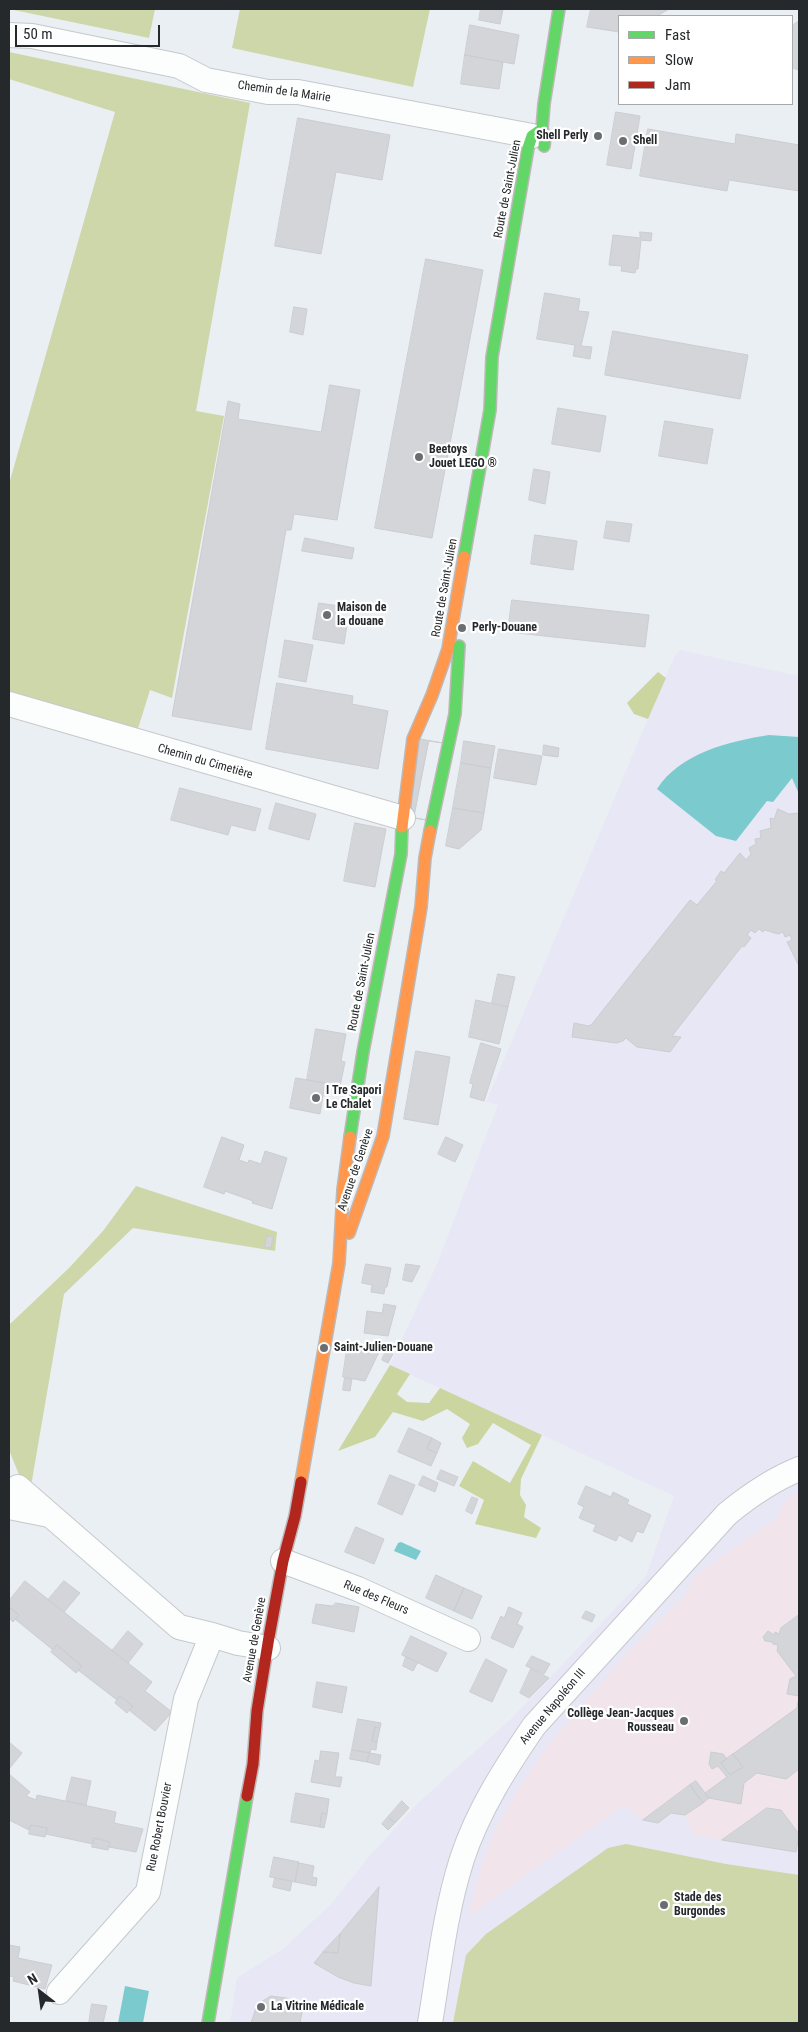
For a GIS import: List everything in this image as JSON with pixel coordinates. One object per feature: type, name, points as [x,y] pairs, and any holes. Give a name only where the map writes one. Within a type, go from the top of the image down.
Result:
[{"type":"main road","name":"Route de Saint-Julien","points":[[398,1055],[421,906],[413,856],[402,818],[413,739],[432,695],[448,649],[490,410],[492,357],[537,133],[559,9]]},
{"type":"main road","name":"Route de Saint-Julien","points":[[537,133],[545,137],[542,161]]},
{"type":"main road","name":"Route de Saint-Julien","points":[[363,1052],[378,1017],[384,943],[413,856],[455,714],[457,656],[499,403],[500,358],[528,210]]},
{"type":"main road","points":[[378,1017],[403,1022]]},
{"type":"main road","name":"Avenue de Genève","points":[[208,2023],[253,1764],[257,1711],[283,1561],[295,1516],[339,1262],[358,1167],[363,1052]]},
{"type":"main road","name":"Avenue de Genève","points":[[339,1262],[343,1190],[358,1167],[384,1136],[398,1055]]},
{"type":"street","name":"Chemin de la Mairie","points":[[9,35],[32,36],[179,66],[206,80],[268,92],[298,92],[537,133]]},
{"type":"street","name":"Chemin du Cimetière","points":[[9,704],[402,818]]},
{"type":"street","name":"Avenue Napoléon III","points":[[430,2023],[452,1902],[462,1860],[487,1801],[510,1761],[534,1726],[727,1514],[752,1493],[799,1469]]},
{"type":"street","points":[[13,1497],[51,1516],[179,1627],[238,1643],[268,1648]]},
{"type":"street","name":"Rue des Fleurs","points":[[283,1561],[358,1589],[468,1639]]},
{"type":"street","name":"Rue Robert Bouvier","points":[[59,1992],[144,1899],[148,1892],[186,1699],[212,1635]]},
{"type":"shaded area","points":[[680,650],[799,676],[799,2023],[230,2023],[237,1978],[283,1949],[331,1904],[367,1859],[417,1804],[512,1718],[646,1576],[674,1496],[390,1365],[437,1264],[498,1105],[486,1102],[675,655]]},
{"type":"shaded area","name":"Collège Jean-Jacques Rousseau","points":[[799,1493],[799,1853],[693,1835],[685,1815],[671,1813],[658,1823],[643,1820],[624,1805],[469,1916],[481,1866],[499,1822],[546,1748],[626,1654],[685,1595],[695,1576],[780,1515],[779,1508],[792,1495]]},
{"type":"green space","points":[[9,9],[155,9],[149,38]]},
{"type":"green space","points":[[240,9],[430,9],[413,87],[232,48]]},
{"type":"green space","points":[[9,52],[250,103],[196,411],[224,416],[172,698],[150,690],[136,735],[9,698],[9,484],[115,112],[9,79]]},
{"type":"green space","points":[[658,672],[666,678],[648,719],[634,714],[627,703]]},
{"type":"green space","points":[[136,1186],[277,1232],[275,1251],[133,1228],[64,1294],[31,1486],[20,1477],[9,1450],[9,1325],[69,1268],[103,1231]]},
{"type":"green space","points":[[390,1365],[410,1374],[397,1394],[407,1402],[429,1403],[440,1388],[542,1435],[521,1479],[520,1495],[526,1505],[524,1517],[541,1528],[536,1538],[475,1524],[484,1500],[459,1486],[473,1461],[510,1483],[531,1445],[493,1423],[478,1444],[467,1448],[462,1438],[470,1424],[447,1409],[423,1421],[393,1412],[375,1437],[338,1451]]},
{"type":"green space","name":"Stade des Burgondes","points":[[626,1844],[726,1864],[799,1875],[799,2023],[453,2023],[466,1955],[486,1934],[608,1848]]},
{"type":"water","points":[[769,735],[799,737],[799,794],[792,778],[773,802],[767,801],[736,841],[716,836],[657,789],[679,766],[692,758],[722,745]]},
{"type":"water","points":[[401,1542],[421,1551],[416,1560],[394,1551],[398,1543]]},
{"type":"water","points":[[125,1986],[149,1991],[143,2023],[118,2023]]},
{"type":"building","points":[[481,9],[503,9],[500,24],[479,20]]},
{"type":"building","points":[[591,9],[669,9],[659,15],[618,15],[618,32],[587,27]]},
{"type":"building","points":[[799,21],[799,70],[793,68],[793,25]]},
{"type":"building","points":[[470,25],[519,35],[514,64],[465,55]]},
{"type":"building","points":[[465,55],[503,62],[499,89],[461,84]]},
{"type":"building","name":"Shell","points":[[616,112],[640,116],[631,169],[607,165]]},
{"type":"building","points":[[298,118],[390,135],[382,180],[336,172],[321,254],[275,246]]},
{"type":"building","points":[[648,129],[735,144],[736,134],[799,145],[799,191],[729,180],[727,191],[640,176]]},
{"type":"building","points":[[640,232],[652,233],[651,241],[641,240],[638,269],[636,269],[635,273],[621,271],[622,266],[609,265],[613,235],[640,238]]},
{"type":"building","points":[[426,259],[483,270],[432,538],[375,528]]},
{"type":"building","points":[[545,293],[580,299],[578,311],[589,312],[581,346],[592,347],[590,359],[573,356],[575,345],[537,339]]},
{"type":"building","points":[[294,307],[307,309],[303,335],[290,332]]},
{"type":"building","points":[[613,331],[748,355],[740,399],[605,375]]},
{"type":"building","points":[[330,385],[360,390],[337,520],[294,514],[291,530],[286,530],[251,730],[172,716],[228,401],[240,404],[238,419],[321,432]]},
{"type":"building","points":[[558,408],[606,416],[600,452],[552,444]]},
{"type":"building","points":[[665,421],[713,429],[707,464],[659,456]]},
{"type":"building","points":[[534,469],[550,472],[545,504],[529,500]]},
{"type":"building","points":[[607,521],[632,524],[629,542],[604,538]]},
{"type":"building","points":[[535,535],[577,541],[573,570],[531,564]]},
{"type":"building","points":[[305,538],[354,548],[352,559],[302,551]]},
{"type":"building","points":[[512,600],[649,615],[645,647],[508,632]]},
{"type":"building","name":"Maison de la douane","points":[[319,603],[339,606],[336,624],[347,625],[344,644],[313,639]]},
{"type":"building","points":[[285,640],[313,645],[306,682],[279,677]]},
{"type":"building","points":[[277,683],[353,696],[352,704],[388,711],[378,769],[266,749]]},
{"type":"building","points":[[420,739],[443,743],[426,820],[406,816]]},
{"type":"building","points":[[429,741],[443,743],[426,820],[414,818]]},
{"type":"building","points":[[464,741],[495,746],[491,768],[461,763]]},
{"type":"building","points":[[544,745],[559,748],[558,757],[543,755]]},
{"type":"building","points":[[499,749],[542,756],[536,785],[494,778]]},
{"type":"building","points":[[461,763],[491,768],[484,813],[453,808]]},
{"type":"building","points":[[180,788],[261,809],[255,831],[231,825],[228,835],[171,820]]},
{"type":"building","points":[[276,803],[316,814],[309,840],[269,829]]},
{"type":"building","points":[[453,808],[484,813],[481,830],[459,849],[446,846]]},
{"type":"building","points":[[778,809],[789,814],[799,813],[799,966],[787,942],[792,940],[790,935],[785,937],[783,932],[778,934],[765,930],[763,932],[759,929],[755,933],[751,930],[747,935],[751,938],[744,947],[742,946],[672,1036],[681,1037],[670,1052],[637,1047],[626,1038],[616,1043],[572,1037],[574,1023],[589,1026],[592,1024],[690,900],[697,905],[717,881],[715,880],[721,871],[724,873],[740,853],[746,860],[751,854],[749,848],[756,844],[755,839],[761,838],[760,831],[771,828],[770,818],[774,819]]},
{"type":"building","points":[[355,823],[386,829],[375,887],[344,881]]},
{"type":"building","points":[[498,974],[515,977],[508,1007],[492,1003]]},
{"type":"building","points":[[476,1000],[508,1007],[499,1044],[469,1037]]},
{"type":"building","points":[[316,1029],[346,1034],[341,1061],[345,1062],[340,1086],[307,1080]]},
{"type":"building","points":[[481,1043],[501,1049],[484,1101],[470,1097],[473,1084],[470,1083]]},
{"type":"building","points":[[416,1051],[450,1057],[438,1125],[404,1119]]},
{"type":"building","points":[[296,1078],[325,1083],[320,1114],[290,1108]]},
{"type":"building","points":[[222,1137],[244,1145],[239,1160],[248,1163],[249,1160],[261,1164],[265,1151],[287,1158],[272,1209],[252,1203],[253,1201],[225,1191],[224,1194],[204,1187]]},
{"type":"building","points":[[446,1137],[463,1145],[455,1162],[438,1154]]},
{"type":"building","points":[[267,1236],[273,1237],[271,1248],[265,1247]]},
{"type":"building","points":[[366,1264],[391,1268],[384,1294],[371,1292],[372,1285],[362,1283]]},
{"type":"building","points":[[406,1264],[420,1266],[412,1282],[403,1280]]},
{"type":"building","points":[[384,1304],[396,1306],[388,1336],[364,1333],[367,1311],[382,1313]]},
{"type":"building","points":[[348,1342],[381,1348],[365,1381],[343,1377]]},
{"type":"building","points":[[386,1351],[393,1354],[388,1363],[382,1360]]},
{"type":"building","points":[[345,1378],[352,1379],[350,1391],[343,1390]]},
{"type":"building","points":[[409,1428],[432,1438],[427,1449],[437,1453],[431,1466],[398,1452]]},
{"type":"building","points":[[432,1438],[441,1443],[437,1453],[427,1449]]},
{"type":"building","points":[[441,1470],[458,1477],[454,1486],[437,1479]]},
{"type":"building","points":[[390,1475],[415,1485],[402,1515],[378,1504]]},
{"type":"building","points":[[423,1476],[438,1483],[435,1492],[419,1485]]},
{"type":"building","points":[[586,1486],[611,1497],[613,1492],[629,1500],[627,1504],[651,1515],[643,1533],[637,1531],[632,1542],[619,1535],[616,1541],[593,1531],[596,1525],[579,1518],[584,1507],[578,1504]]},
{"type":"building","points":[[472,1497],[478,1499],[472,1514],[466,1511]]},
{"type":"building","points":[[356,1527],[384,1539],[374,1564],[345,1552]]},
{"type":"building","points":[[436,1575],[464,1588],[454,1611],[426,1598]]},
{"type":"building","points":[[25,1581],[152,1682],[145,1691],[172,1712],[155,1731],[129,1710],[133,1706],[120,1696],[117,1700],[78,1670],[82,1666],[57,1645],[53,1650],[15,1619],[19,1615],[9,1607],[9,1601]]},
{"type":"building","points":[[64,1581],[80,1593],[64,1612],[48,1600]]},
{"type":"building","points":[[464,1588],[482,1596],[472,1619],[454,1611]]},
{"type":"building","points":[[336,1603],[359,1607],[354,1632],[312,1623],[316,1604],[332,1606]]},
{"type":"building","points":[[9,1607],[19,1615],[13,1622],[9,1618]]},
{"type":"building","points":[[509,1607],[522,1613],[517,1624],[523,1627],[513,1648],[491,1638],[501,1616],[504,1618]]},
{"type":"building","points":[[586,1611],[595,1615],[592,1622],[582,1618]]},
{"type":"building","points":[[799,1615],[799,1696],[787,1694],[790,1679],[796,1676],[777,1651],[778,1645],[765,1641],[763,1637],[768,1631],[774,1635],[775,1632],[779,1634],[781,1628]]},
{"type":"building","points":[[128,1631],[143,1644],[128,1663],[112,1651]]},
{"type":"building","points":[[411,1636],[447,1653],[437,1672],[402,1655]]},
{"type":"building","points":[[57,1645],[82,1666],[76,1673],[51,1652]]},
{"type":"building","points":[[532,1656],[550,1664],[544,1674],[526,1666]]},
{"type":"building","points":[[406,1657],[418,1662],[413,1671],[403,1666]]},
{"type":"building","points":[[486,1659],[507,1670],[492,1702],[470,1692]]},
{"type":"building","points":[[531,1669],[549,1678],[529,1698],[520,1693]]},
{"type":"building","points":[[317,1682],[347,1687],[342,1713],[313,1707]]},
{"type":"building","points":[[120,1696],[133,1706],[127,1713],[115,1703]]},
{"type":"building","points":[[799,1696],[799,1769],[786,1779],[757,1773],[744,1783],[741,1804],[709,1798],[705,1793],[727,1777],[718,1766],[712,1769],[709,1764],[711,1752],[723,1754],[727,1759],[721,1763],[730,1775],[743,1767],[733,1754],[797,1708]]},
{"type":"building","points":[[358,1719],[381,1723],[380,1728],[375,1727],[372,1741],[377,1742],[376,1750],[371,1749],[370,1753],[352,1750]]},
{"type":"building","points":[[375,1727],[380,1728],[377,1742],[372,1741]]},
{"type":"building","points":[[9,1742],[22,1753],[9,1769]]},
{"type":"building","points":[[352,1750],[370,1753],[367,1762],[350,1759]]},
{"type":"building","points":[[321,1751],[339,1753],[335,1777],[342,1777],[340,1787],[311,1782],[315,1760],[319,1761]]},
{"type":"building","points":[[370,1753],[381,1755],[379,1765],[367,1762]]},
{"type":"building","points":[[733,1754],[743,1767],[730,1775],[721,1763]]},
{"type":"building","points":[[9,1774],[30,1792],[26,1796],[36,1800],[37,1795],[116,1812],[114,1823],[143,1829],[136,1852],[109,1847],[110,1842],[94,1838],[93,1844],[46,1834],[47,1828],[31,1825],[29,1830],[9,1820]]},
{"type":"building","points":[[72,1777],[91,1781],[86,1805],[66,1801]]},
{"type":"building","points":[[696,1781],[709,1798],[703,1803],[690,1785]]},
{"type":"building","points":[[690,1785],[703,1803],[685,1815],[671,1813],[658,1823],[643,1820]]},
{"type":"building","points":[[296,1793],[329,1799],[327,1814],[322,1813],[320,1827],[291,1822]]},
{"type":"building","points":[[402,1801],[409,1808],[395,1823],[388,1817]]},
{"type":"building","points":[[767,1808],[781,1810],[799,1834],[796,1852],[722,1840]]},
{"type":"building","points":[[322,1813],[327,1814],[324,1828],[320,1827]]},
{"type":"building","points":[[388,1817],[395,1823],[388,1830],[382,1824]]},
{"type":"building","points":[[31,1825],[47,1828],[45,1837],[29,1834]]},
{"type":"building","points":[[94,1838],[110,1842],[108,1850],[92,1847]]},
{"type":"building","points":[[274,1857],[299,1862],[295,1882],[270,1877]]},
{"type":"building","points":[[299,1863],[314,1866],[312,1877],[317,1878],[316,1886],[295,1882]]},
{"type":"building","points":[[275,1878],[292,1881],[290,1891],[273,1887]]},
{"type":"building","points":[[379,1887],[371,1986],[354,1983],[338,1977],[314,1963],[323,1952],[338,1953],[340,1934]]},
{"type":"building","points":[[340,1934],[338,1953],[323,1952]]},
{"type":"building","points":[[9,1945],[20,1947],[18,1958],[52,1965],[45,1989],[13,1981],[14,1977],[9,1976]]},
{"type":"building","points":[[271,1996],[286,1998],[303,2007],[300,2023],[251,2023],[257,2005]]},
{"type":"building","points":[[92,2004],[107,2006],[103,2023],[89,2023]]},
{"type":"traffic: fast","points":[[544,146],[545,137],[542,129],[544,104],[559,9]]},
{"type":"traffic: fast","points":[[464,557],[490,410],[492,357],[528,148],[532,136],[542,129]]},
{"type":"traffic: fast","points":[[430,831],[455,714],[459,646]]},
{"type":"traffic: fast","points":[[350,1137],[363,1052],[401,854],[402,827]]},
{"type":"traffic: fast","points":[[208,2023],[247,1796]]},
{"type":"traffic: slow","points":[[402,827],[413,739],[432,695],[448,649],[464,557]]},
{"type":"traffic: slow","points":[[349,1233],[383,1136],[421,907],[425,858],[430,831]]},
{"type":"traffic: slow","points":[[301,1482],[339,1263],[343,1190],[350,1137]]},
{"type":"traffic: jam","points":[[247,1796],[253,1764],[257,1711],[269,1637],[283,1561],[295,1516],[301,1482]]},
{"type":"place","name":"Shell Perly","points":[[598,136]]},
{"type":"place","name":"Shell","points":[[623,141]]},
{"type":"place","name":"Beetoys Jouet LEGO ®","points":[[419,457]]},
{"type":"place","name":"Maison de la douane","points":[[327,615]]},
{"type":"place","name":"Perly-Douane","points":[[462,628]]},
{"type":"place","name":"I Tre Sapori Le Chalet","points":[[316,1098]]},
{"type":"place","name":"Saint-Julien-Douane","points":[[324,1348]]},
{"type":"place","name":"Collège Jean-Jacques Rousseau","points":[[684,1721]]},
{"type":"place","name":"Stade des Burgondes","points":[[664,1905]]},
{"type":"place","name":"La Vitrine Médicale","points":[[261,2007]]}]
